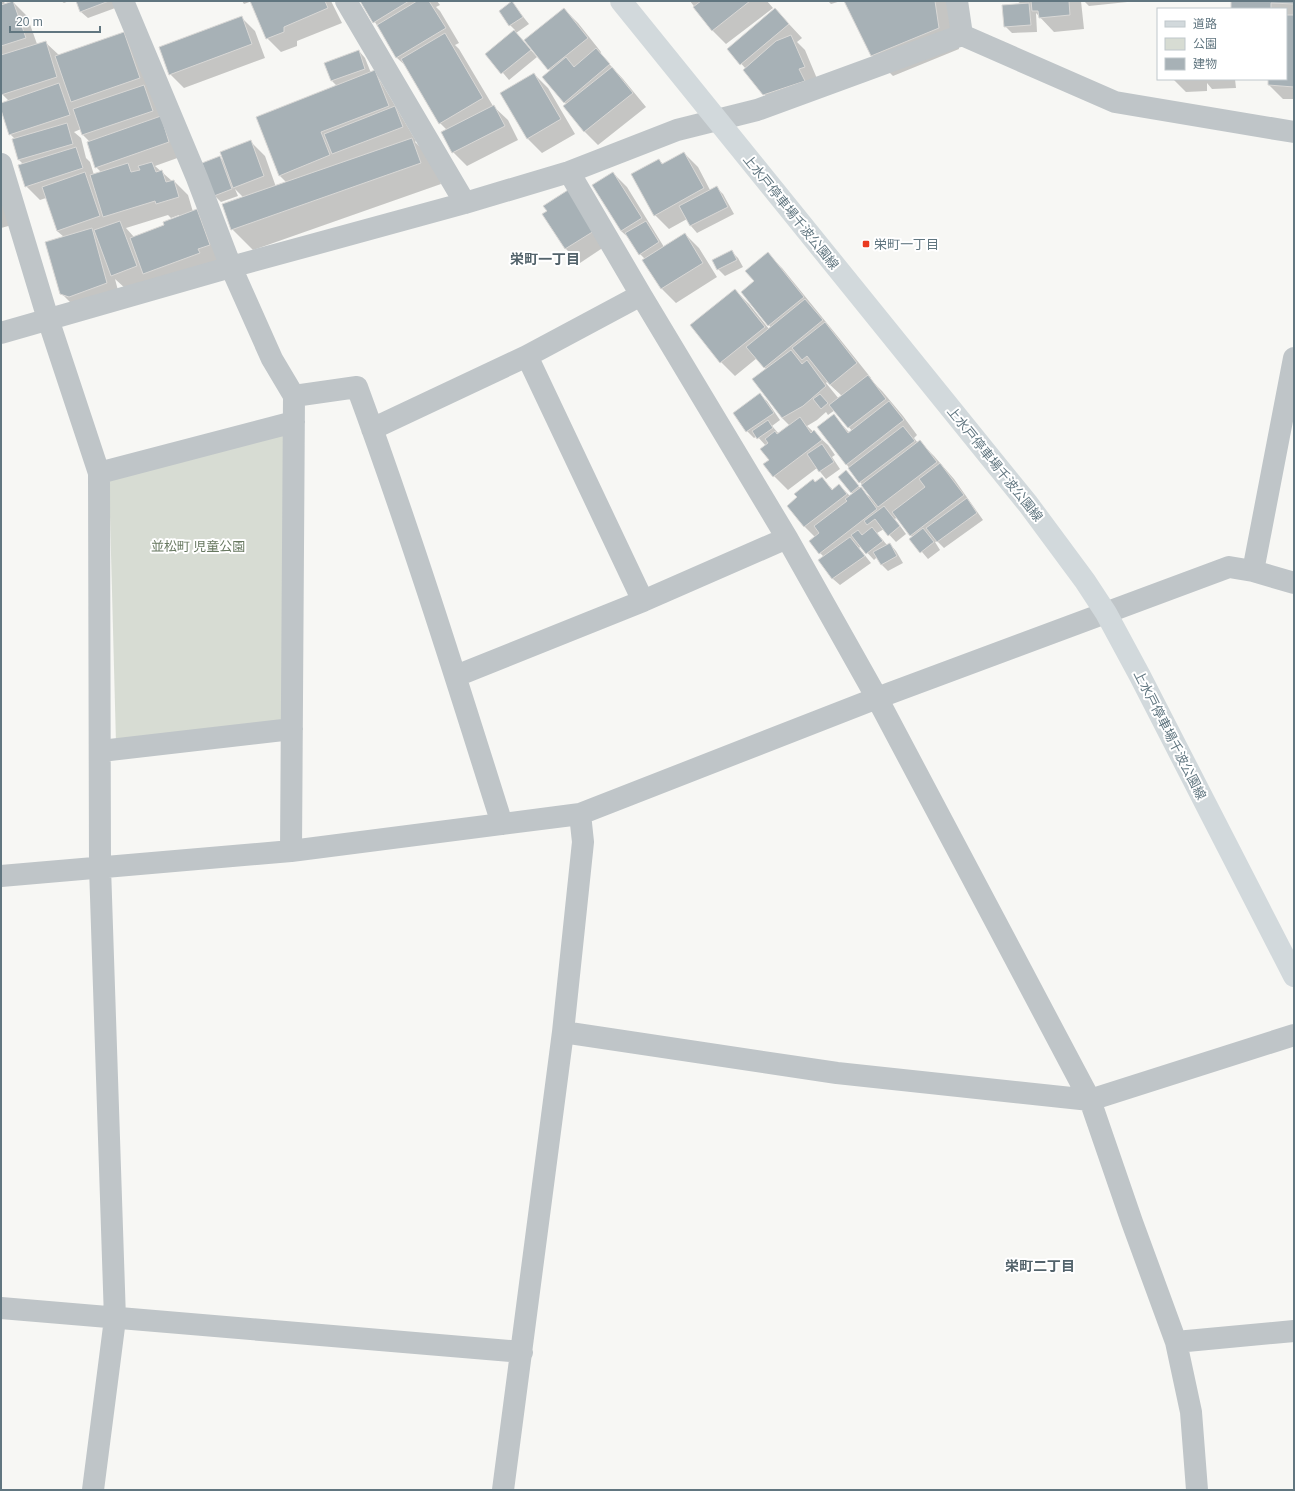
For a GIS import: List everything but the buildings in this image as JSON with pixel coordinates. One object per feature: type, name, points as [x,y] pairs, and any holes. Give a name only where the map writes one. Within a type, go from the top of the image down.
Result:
[{"type":"main road","name":"上水戸停車場千波公園線","points":[[621,1],[1028,504],[1073,564],[1106,613],[1140,676],[1294,976]]},
{"type":"street","points":[[123,1],[197,178],[231,267],[272,358],[294,396],[291,851]]},
{"type":"street","points":[[346,1],[466,203]]},
{"type":"street","points":[[957,1],[962,35]]},
{"type":"street","points":[[1,333],[231,267],[466,203],[569,172],[677,130],[757,110],[962,35],[1116,102],[1294,132]]},
{"type":"street","points":[[1,164],[48,319],[99,472],[101,751],[100,867],[115,1319],[93,1490]]},
{"type":"street","points":[[569,172],[787,538],[878,698],[1090,1100],[1132,1222],[1176,1342],[1191,1412],[1198,1490]]},
{"type":"street","points":[[372,429],[527,356],[641,295]]},
{"type":"street","points":[[527,356],[643,601]]},
{"type":"street","points":[[1253,571],[1294,358]]},
{"type":"street","points":[[294,396],[357,387],[456,676],[502,824]]},
{"type":"street","points":[[99,472],[294,422]]},
{"type":"street","points":[[456,676],[643,601],[787,538]]},
{"type":"street","points":[[1,876],[291,851],[580,814],[878,698],[1229,567],[1253,571],[1294,583]]},
{"type":"street","points":[[101,751],[292,729]]},
{"type":"street","points":[[503,1490],[563,1032],[583,842],[580,814]]},
{"type":"street","points":[[563,1032],[837,1073],[1090,1100],[1294,1035]]},
{"type":"street","points":[[1,1308],[115,1319],[522,1352]]},
{"type":"street","points":[[1176,1342],[1294,1331]]},
{"type":"green space","name":"並松町 児童公園","points":[[286,430],[286,721],[116,743],[109,478]]},
{"type":"place","name":"栄町一丁目","points":[[866,244]]},
{"type":"district","name":"栄町一丁目","points":[[545,259]]},
{"type":"district","name":"栄町二丁目","points":[[1040,1266]]}]
